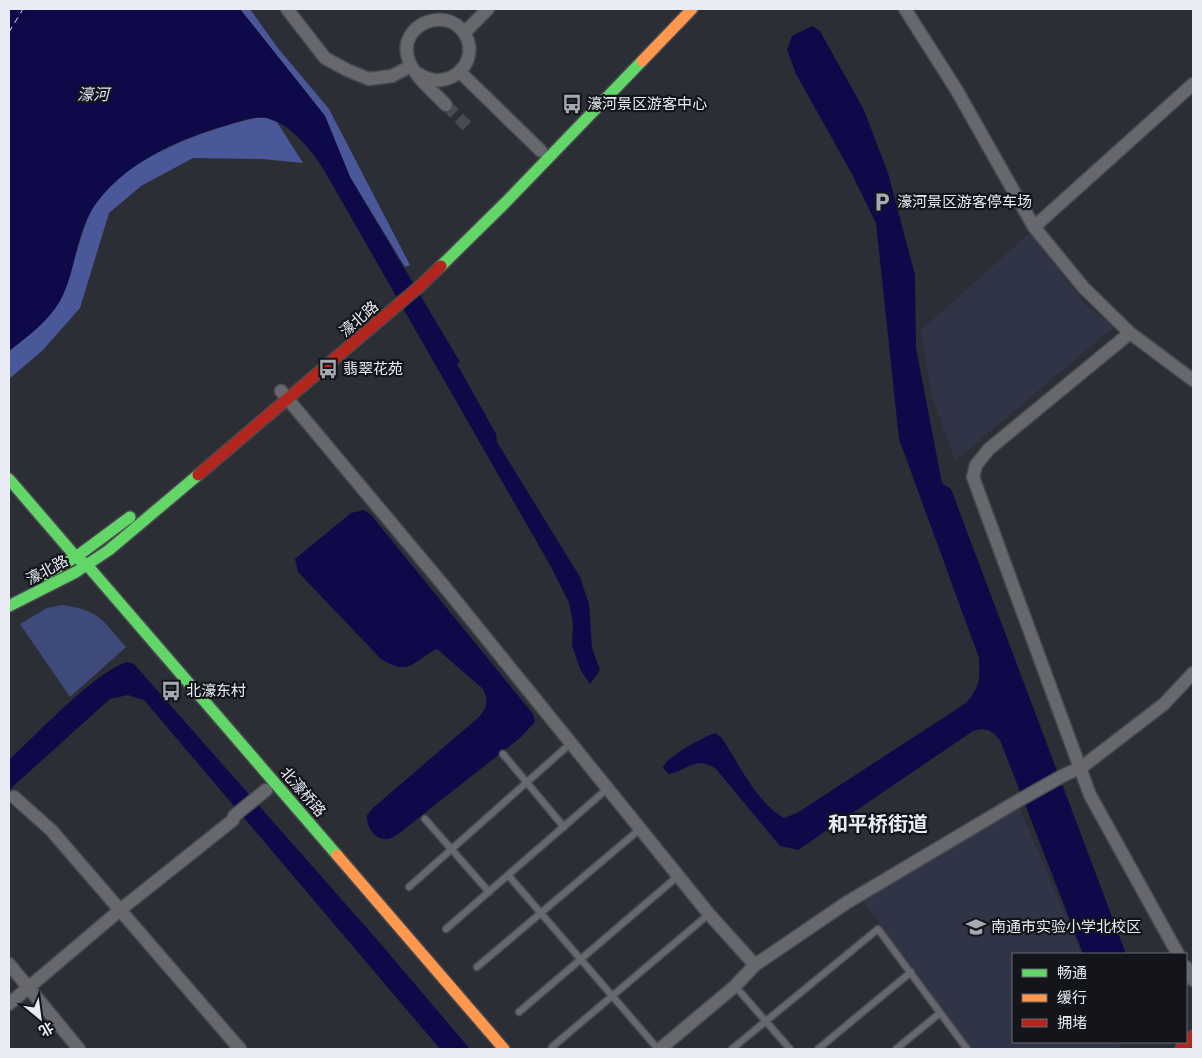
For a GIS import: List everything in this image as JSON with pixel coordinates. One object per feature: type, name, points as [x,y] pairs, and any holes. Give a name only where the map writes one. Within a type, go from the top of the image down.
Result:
[{"type":"street","points":[[287,9],[326,58],[347,70],[369,79],[415,70]]},
{"type":"street","points":[[464,33],[488,9]]},
{"type":"street","points":[[498,193],[541,151],[677,9]]},
{"type":"street","name":"濠北路","points":[[9,606],[79,576],[87,565],[109,550],[417,281],[506,202],[692,9]]},
{"type":"street","points":[[904,9],[956,89],[1034,226],[1084,288],[1130,333],[1193,380]]},
{"type":"street","points":[[415,70],[429,81],[439,82],[450,79],[460,72],[466,63],[469,53],[464,33],[457,25],[447,20],[426,21],[417,27],[409,40],[407,56],[415,70],[446,105]]},
{"type":"street","points":[[460,72],[541,151]]},
{"type":"street","points":[[1034,226],[1193,84]]},
{"type":"street","points":[[1130,333],[989,449],[976,465],[973,478],[1082,767],[1090,795],[1177,953]]},
{"type":"street","points":[[285,395],[444,586],[709,914],[755,965]]},
{"type":"street","name":"濠北路","points":[[9,594],[76,557],[136,513],[285,395]]},
{"type":"street","name":"北濠桥路","points":[[9,479],[76,557],[87,565],[504,1049]]},
{"type":"street","points":[[76,557],[79,576]]},
{"type":"street","points":[[659,1049],[735,986],[755,965],[846,902],[1064,774],[1082,767],[1164,704],[1193,673]]},
{"type":"street","name":"北濠桥路","points":[[240,761],[261,794],[466,1023]]},
{"type":"street","points":[[9,1004],[120,910],[233,820],[234,816],[261,794]]},
{"type":"street","points":[[14,798],[51,830],[240,1049]]},
{"type":"street","points":[[9,964],[79,1049]]},
{"type":"street","points":[[1187,969],[1193,980]]},
{"type":"lane","points":[[409,887],[570,743]]},
{"type":"lane","points":[[503,754],[564,827]]},
{"type":"lane","points":[[446,929],[608,789]]},
{"type":"lane","points":[[425,819],[489,892]]},
{"type":"lane","points":[[478,967],[640,829]]},
{"type":"lane","points":[[508,875],[659,1049]]},
{"type":"lane","points":[[519,1012],[679,875]]},
{"type":"lane","points":[[552,1047],[709,914]]},
{"type":"lane","points":[[732,1049],[878,929],[967,1049]]},
{"type":"lane","points":[[818,1049],[911,972]]},
{"type":"lane","points":[[735,986],[790,1049]]},
{"type":"lane","points":[[896,1049],[940,1013]]},
{"type":"shaded area","points":[[240,9],[250,9],[277,47],[329,109],[410,265],[405,267],[350,177],[325,116]]},
{"type":"shaded area","points":[[256,118],[266,118],[277,122],[303,163],[262,159],[193,158],[141,186],[109,213],[80,308],[42,351],[9,379],[9,351],[38,327],[57,305],[91,211],[103,193],[120,177],[164,150],[212,130]]},
{"type":"shaded area","points":[[1030,233],[1086,305],[1114,327],[955,461],[931,393],[921,330]]},
{"type":"shaded area","points":[[62,605],[93,613],[105,623],[126,647],[70,697],[20,624],[47,608]]},
{"type":"shaded area","name":"南通市实验小学北校区","points":[[1018,805],[1082,953],[1012,953],[1012,1043],[1120,1043],[1121,1046],[1118,1049],[972,1049],[863,901]]},
{"type":"water","name":"濠河","points":[[9,9],[240,9],[325,116],[350,177],[460,362],[457,364],[496,434],[497,442],[580,577],[589,604],[592,648],[600,670],[590,684],[580,669],[572,645],[573,623],[569,603],[550,565],[321,165],[304,144],[283,125],[267,118],[257,117],[208,131],[152,155],[119,178],[105,192],[87,219],[82,230],[65,290],[55,309],[44,322],[9,351]]},
{"type":"water","points":[[812,26],[820,31],[864,110],[888,173],[915,275],[916,348],[942,483],[951,489],[1126,953],[1083,953],[1000,740],[988,730],[973,731],[798,850],[780,846],[716,769],[703,763],[697,763],[669,774],[663,768],[678,753],[695,742],[716,733],[722,738],[757,793],[774,811],[784,818],[797,813],[966,703],[977,687],[978,682],[979,658],[899,439],[876,223],[852,174],[796,74],[787,50],[792,36]]},
{"type":"water","points":[[364,510],[371,515],[533,714],[535,722],[520,738],[402,831],[388,839],[379,838],[372,832],[368,824],[367,815],[479,717],[484,710],[486,697],[483,689],[437,649],[405,667],[399,667],[381,659],[298,572],[295,559],[351,513]]},
{"type":"water","points":[[127,662],[134,664],[380,943],[470,1049],[440,1049],[144,700],[128,695],[110,699],[9,790],[9,760],[83,691],[114,668]]},
{"type":"ferry route","points":[[9,32],[23,9]]},
{"type":"tunnel","points":[[446,105],[467,126]]},
{"type":"traffic: fast","points":[[441,266],[506,202],[642,61]]},
{"type":"traffic: fast","points":[[9,606],[76,572],[109,550],[198,475]]},
{"type":"traffic: fast","points":[[9,479],[76,557],[87,565],[337,855]]},
{"type":"traffic: fast","points":[[45,575],[76,557],[130,517]]},
{"type":"traffic: slow","points":[[642,61],[692,9]]},
{"type":"traffic: slow","points":[[337,855],[504,1049]]},
{"type":"traffic: jam","points":[[198,475],[441,266]]},
{"type":"traffic: jam","points":[[1187,1042],[1193,1036]]},
{"type":"traffic: jam","points":[[1181,1049],[1187,1043]]},
{"type":"place","name":"濠河景区游客中心","points":[[572,104]]},
{"type":"place","name":"濠河景区游客停车场","points":[[882,202]]},
{"type":"place","name":"翡翠花苑","points":[[328,369]]},
{"type":"place","name":"北濠东村","points":[[171,691]]},
{"type":"place","name":"南通市实验小学北校区","points":[[976,927]]},
{"type":"district","name":"和平桥街道","points":[[878,824]]}]
